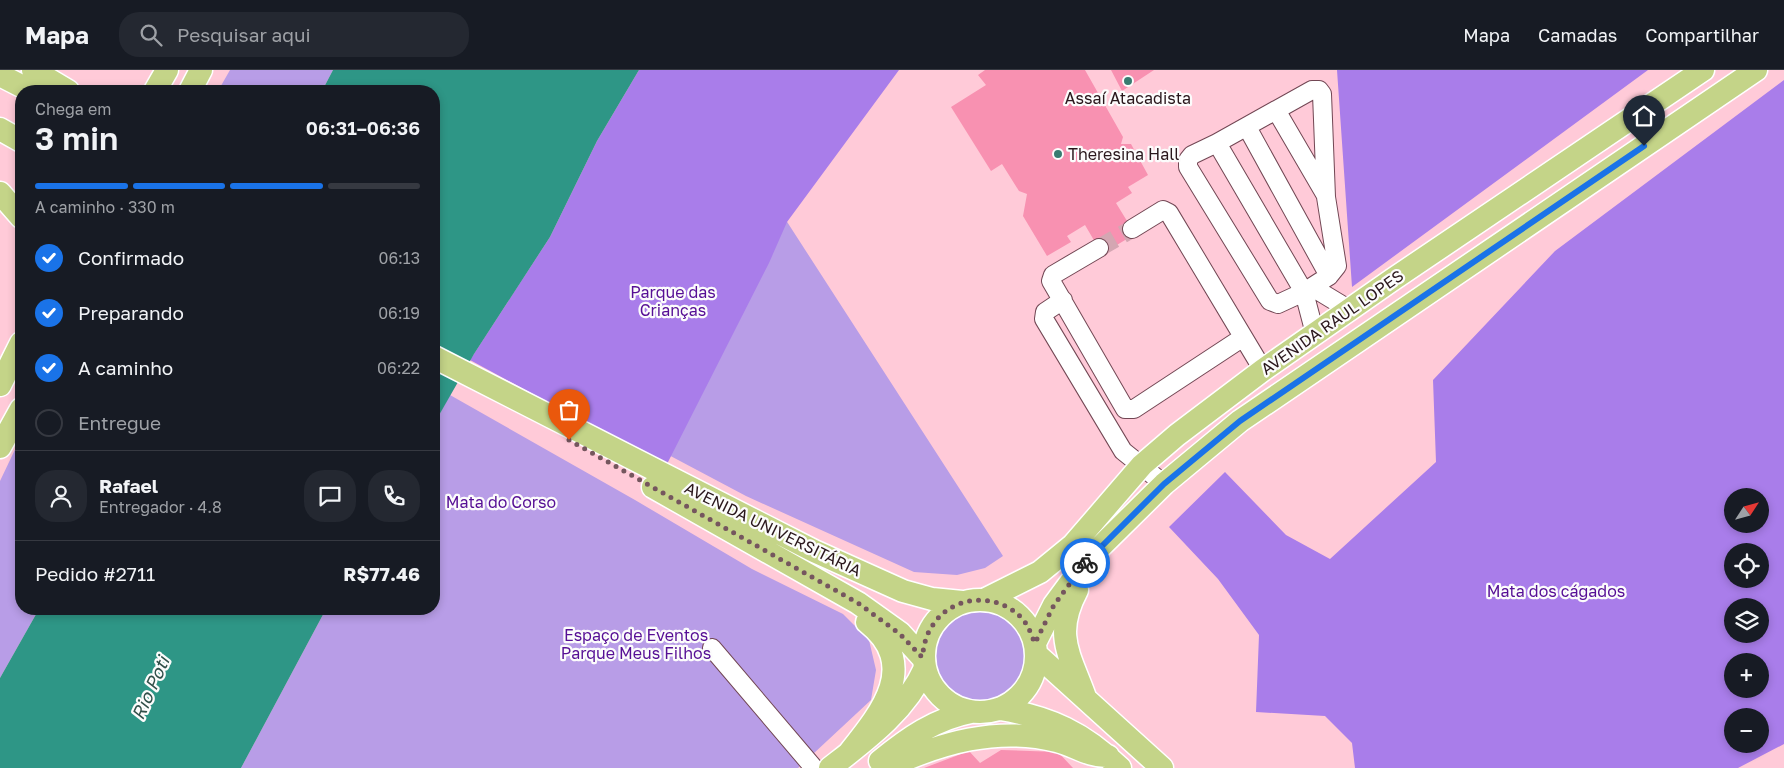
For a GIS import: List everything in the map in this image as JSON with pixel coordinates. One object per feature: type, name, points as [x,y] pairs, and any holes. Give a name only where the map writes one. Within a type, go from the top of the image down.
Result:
[{"type":"main road","points":[[34,70],[58,85]]},
{"type":"main road","points":[[158,85],[167,70]]},
{"type":"main road","points":[[193,85],[201,70]]},
{"type":"main road","name":"AVENIDA RAUL LOPES","points":[[984,600],[1040,572],[1074,545],[1142,465],[1262,370],[1467,229],[1704,70]]},
{"type":"main road","name":"AVENIDA RAUL LOPES","points":[[1036,648],[1054,605],[1088,559],[1164,484],[1240,421],[1756,70]]},
{"type":"main road","points":[[0,75],[19,85]]},
{"type":"main road","points":[[0,129],[15,138]]},
{"type":"main road","points":[[0,145],[15,153]]},
{"type":"main road","points":[[0,192],[15,210]]},
{"type":"main road","points":[[1467,229],[1477,248],[1470,263]]},
{"type":"main road","points":[[0,385],[15,355]]},
{"type":"main road","points":[[440,360],[589,444]]},
{"type":"main road","points":[[440,372],[589,444]]},
{"type":"main road","points":[[0,447],[15,420]]},
{"type":"main road","name":"AVENIDA UNIVERSITÁRIA","points":[[589,444],[879,618],[900,634],[924,663]]},
{"type":"main road","name":"AVENIDA UNIVERSITÁRIA","points":[[589,444],[904,591],[932,599],[962,602]]},
{"type":"main road","points":[[1086,697],[1071,666],[1066,649],[1065,616],[1077,589],[1112,537]]},
{"type":"main road","points":[[817,580],[823,590],[878,630],[887,641],[892,658],[892,687],[885,704],[849,753]]},
{"type":"main road","points":[[830,768],[897,710],[910,696],[924,663],[925,641],[931,628],[940,616],[962,602],[984,600],[995,602],[1013,610],[1027,625],[1036,648],[1162,768]]},
{"type":"main road","points":[[924,663],[935,690],[945,700],[957,708],[971,712],[986,712],[1000,709],[1015,700],[1027,688],[1034,672],[1036,648]]},
{"type":"main road","points":[[1000,709],[1032,714],[1063,727],[1080,736],[1114,762]]},
{"type":"main road","points":[[871,768],[909,738],[932,724],[971,712]]},
{"type":"main road","points":[[886,768],[919,752],[958,740],[1014,736],[1056,740],[1114,762]]},
{"type":"lane","points":[[1312,90],[1319,90],[1322,94],[1326,197],[1337,266],[1329,276],[1308,290],[1278,304],[1270,301],[1188,167],[1188,160],[1192,155],[1276,110],[1312,90]]},
{"type":"lane","points":[[1276,110],[1326,197]]},
{"type":"lane","points":[[1247,127],[1329,276]]},
{"type":"lane","points":[[1216,143],[1308,290],[1315,334]]},
{"type":"lane","points":[[1132,229],[1163,210],[1169,213],[1262,370]]},
{"type":"lane","points":[[1098,248],[1053,275],[1051,280],[1121,404],[1130,410],[1242,338]]},
{"type":"lane","points":[[1308,290],[1350,310]]},
{"type":"lane","points":[[1063,300],[1045,312],[1044,319],[1123,451],[1164,484]]},
{"type":"lane","points":[[712,648],[814,768]]},
{"type":"green space","points":[[230,70],[333,70],[325,85],[221,85]]},
{"type":"green space","name":"Parque das Crianças","points":[[639,70],[760,180],[1003,556],[985,568],[957,575],[914,572],[746,496],[597,417]]},
{"type":"green space","points":[[639,70],[899,70],[787,222],[769,263],[666,466],[470,360],[550,237],[597,141]]},
{"type":"green space","points":[[1337,70],[1648,70],[1352,287]]},
{"type":"green space","name":"Mata dos cágados","points":[[1784,80],[1784,744],[1769,752],[1769,708],[1724,708],[1724,753],[1767,753],[1738,768],[1355,768],[1352,743],[1325,716],[1256,712],[1259,635],[1218,579],[1169,527],[1225,472],[1286,535],[1330,559],[1436,462],[1433,380],[1555,251]]},
{"type":"green space","name":"Espaço de Eventos Parque Meus Filhos","points":[[450,395],[752,569],[843,614],[869,640],[876,670],[871,700],[798,768],[241,768],[323,615],[440,615],[440,413]]},
{"type":"green space","points":[[15,450],[15,615],[36,615],[0,678],[0,481]]},
{"type":"green space","points":[[980,611],[997,615],[1012,624],[1021,639],[1025,656],[1021,673],[1012,688],[997,697],[980,701],[963,697],[948,688],[939,673],[935,656],[939,639],[948,624],[963,615]]},
{"type":"water","points":[[333,70],[639,70],[597,141],[550,237],[474,354],[440,414],[440,85],[325,85]]},
{"type":"water","name":"Rio Poti","points":[[36,615],[323,615],[241,768],[0,768],[0,678]]},
{"type":"building","name":"Theresina Hall","points":[[985,70],[1085,70],[1123,137],[1121,144],[1131,144],[1148,175],[1128,187],[1132,193],[1116,203],[1135,234],[1102,254],[1085,225],[1067,236],[1071,242],[1047,256],[1023,216],[1027,194],[1019,191],[1002,164],[991,171],[951,107],[986,85],[978,75]]},
{"type":"building","name":"Assaí Atacadista","points":[[1111,70],[1154,70],[1122,91]]},
{"type":"building","points":[[1001,750],[1058,752],[1073,768],[924,768],[969,751],[980,763]]},
{"type":"tunnel","points":[[1099,248],[1132,229]]},
{"type":"way so far","points":[[569,440],[858,603],[900,634],[922,657],[925,641],[931,628],[940,616],[951,607],[973,600],[995,602],[1013,610],[1027,625],[1035,643],[1054,605],[1085,563]]},
{"type":"place","name":"Assaí Atacadista","points":[[1128,81]]},
{"type":"place","name":"Theresina Hall","points":[[1058,154]]},
{"type":"route","points":[[1085,563],[1164,484],[1240,421],[1644,146]]},
{"type":"park label","name":"Mata do Corso","points":[[501,502]]}]
